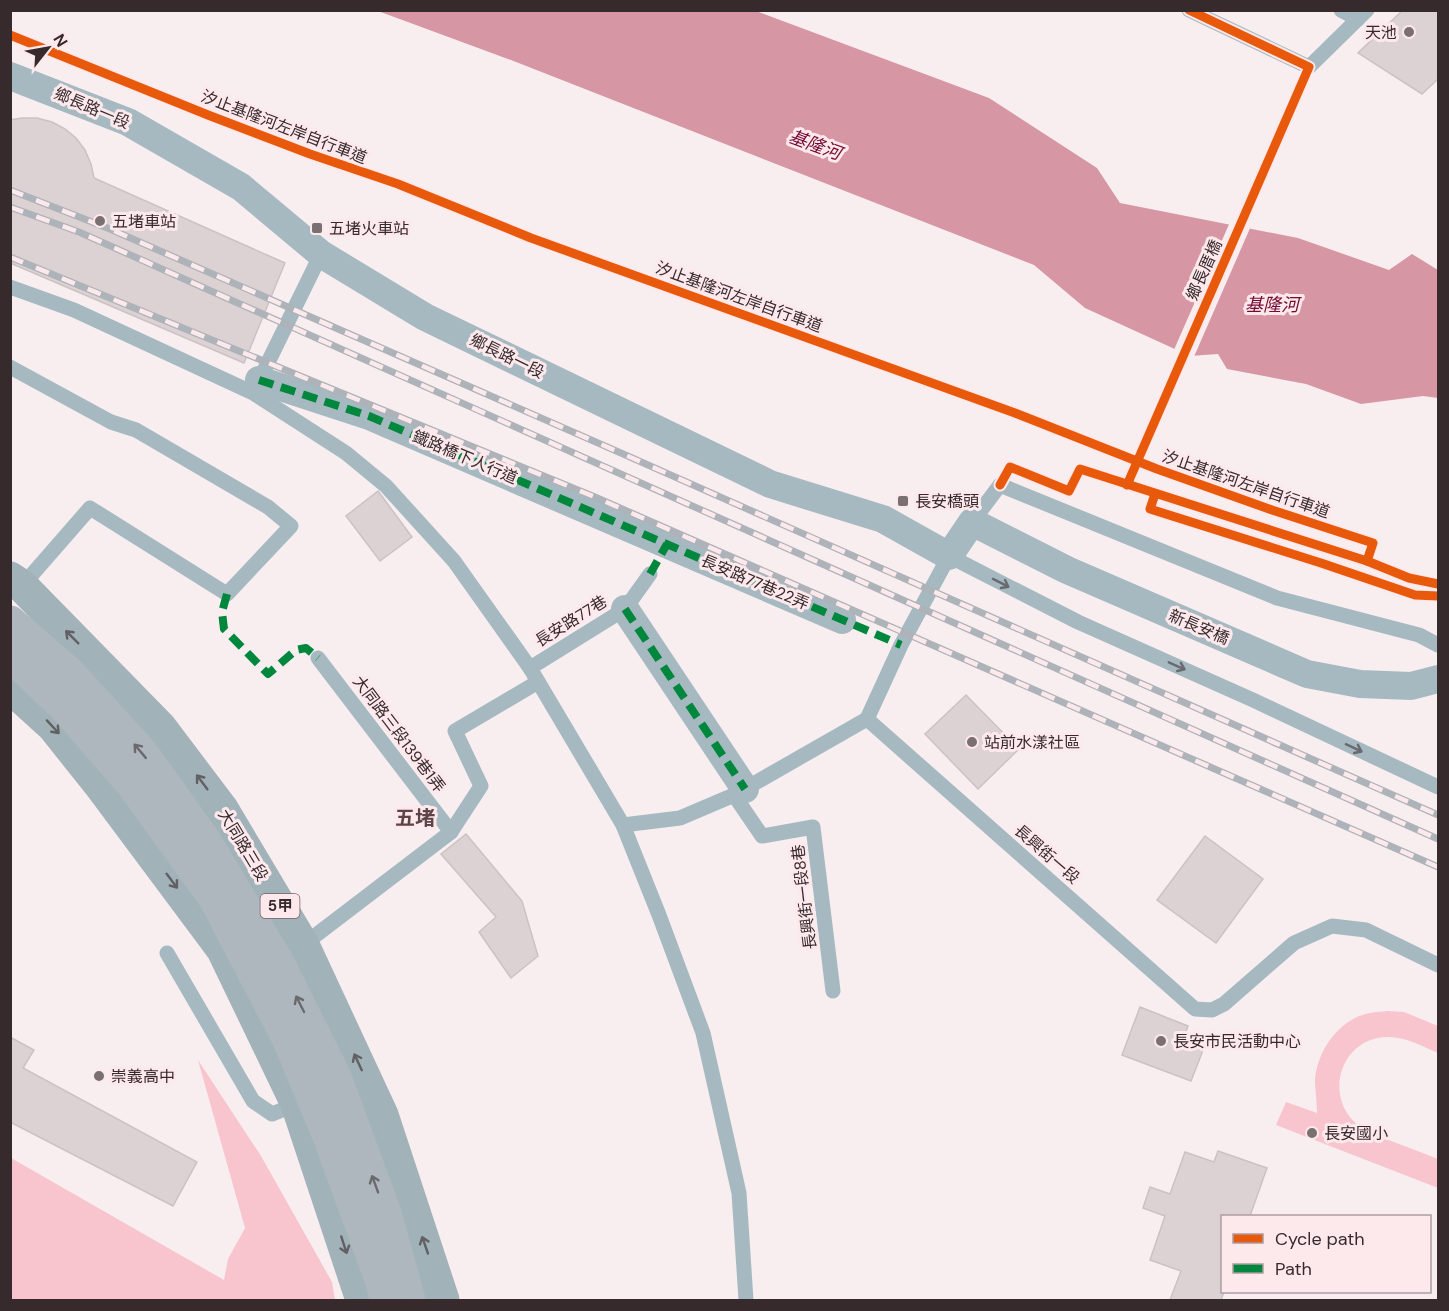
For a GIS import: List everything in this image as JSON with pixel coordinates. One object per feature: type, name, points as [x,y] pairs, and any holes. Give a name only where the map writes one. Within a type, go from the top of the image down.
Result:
[{"type":"highway","points":[[10,622],[69,673],[142,753],[205,841],[278,963],[335,1077],[386,1216],[409,1300]]},
{"type":"highway","points":[[10,655],[66,708],[132,785],[216,900],[289,1040],[330,1138],[382,1282],[386,1300]]},
{"type":"main road","name":"大同路三段","points":[[16,582],[160,727],[222,809],[303,945],[382,1115],[443,1300]]},
{"type":"main road","points":[[10,687],[53,726],[223,950],[297,1104],[362,1300]]},
{"type":"street","name":"鄉長路一段","points":[[10,76],[128,122],[241,187],[321,254],[425,316],[770,484],[883,519],[949,556]]},
{"type":"street","name":"鐵路橋下人行道","points":[[256,386],[369,416],[667,544]]},
{"type":"street","points":[[949,556],[972,522]]},
{"type":"street","name":"新長安橋","points":[[972,522],[1066,570],[1307,674],[1360,684],[1411,686],[1438,679]]},
{"type":"street","name":"長安路77巷22弄","points":[[667,544],[842,620]]},
{"type":"street","points":[[625,609],[740,792]]},
{"type":"lane","points":[[1189,10],[1309,67],[1363,15]]},
{"type":"lane","points":[[1341,10],[1363,15]]},
{"type":"lane","points":[[256,386],[321,254]]},
{"type":"lane","points":[[10,287],[74,310],[256,386],[386,486],[454,561],[530,668],[623,825],[659,915],[703,1034],[739,1193],[746,1300]]},
{"type":"lane","points":[[10,367],[111,422],[136,430],[268,507],[291,526],[226,594],[90,508],[16,582]]},
{"type":"lane","points":[[972,522],[1000,485],[1277,598],[1419,635],[1438,645]]},
{"type":"lane","points":[[623,825],[680,818],[740,792],[867,720],[901,645],[949,556],[1078,622],[1253,700],[1438,787]]},
{"type":"lane","name":"長安路77巷","points":[[530,668],[625,609],[650,574]]},
{"type":"lane","name":"大同路三段139巷1弄","points":[[318,658],[451,832]]},
{"type":"lane","points":[[303,945],[451,832],[481,786],[455,731],[538,682]]},
{"type":"lane","name":"長興街一段","points":[[867,720],[1195,1009],[1212,1010],[1224,1004],[1294,943],[1332,926],[1366,930],[1438,965]]},
{"type":"lane","name":"長興街一段8巷","points":[[740,792],[762,836],[813,827],[833,992]]},
{"type":"lane","points":[[167,953],[253,1101],[272,1114],[297,1104]]},
{"type":"shaded area","points":[[1387,1011],[1404,1012],[1438,1026],[1438,1053],[1399,1038],[1386,1037],[1370,1040],[1357,1048],[1348,1058],[1339,1085],[1341,1100],[1347,1113],[1365,1130],[1438,1159],[1438,1188],[1276,1125],[1286,1102],[1317,1113],[1316,1071],[1322,1053],[1339,1029],[1359,1016]]},
{"type":"shaded area","points":[[198,1060],[261,1156],[332,1282],[335,1300],[11,1300],[11,1158],[224,1280],[228,1259],[245,1228]]},
{"type":"water","name":"基隆河","points":[[378,11],[756,11],[989,98],[1097,168],[1120,203],[1298,238],[1389,270],[1412,254],[1438,270],[1438,398],[1423,396],[1361,404],[1306,384],[1227,369],[1218,354],[1190,356],[1085,308],[1034,265],[511,60]]},
{"type":"pier","points":[[1230,222],[1251,226],[1193,359],[1189,359],[1173,352]]},
{"type":"building","name":"天池","points":[[1403,10],[1438,10],[1438,79],[1422,94],[1358,53]]},
{"type":"building","name":"五堵車站","points":[[37,118],[52,122],[76,138],[85,150],[94,178],[285,263],[244,363],[10,263],[10,120]]},
{"type":"building","points":[[378,491],[412,537],[380,561],[346,516]]},
{"type":"building","name":"站前水漾社區","points":[[966,695],[1019,749],[978,789],[925,734]]},
{"type":"building","points":[[466,834],[522,901],[538,956],[511,978],[479,932],[496,917],[441,854]]},
{"type":"building","points":[[1205,836],[1263,879],[1216,943],[1157,900]]},
{"type":"building","name":"長安市民活動中心","points":[[1140,1007],[1188,1026],[1184,1037],[1205,1045],[1191,1081],[1122,1055]]},
{"type":"building","points":[[10,1037],[34,1050],[23,1068],[197,1162],[173,1206],[10,1122]]},
{"type":"building","points":[[1218,1151],[1267,1168],[1250,1215],[1221,1215],[1221,1293],[1224,1293],[1221,1300],[1170,1300],[1181,1271],[1150,1260],[1165,1216],[1143,1208],[1150,1187],[1170,1194],[1185,1152],[1214,1162]]},
{"type":"railway","points":[[10,190],[110,229],[1438,815]]},
{"type":"railway","points":[[10,207],[79,232],[1438,839]]},
{"type":"railway","points":[[10,257],[595,497],[1438,867]]},
{"type":"marked path","points":[[259,380],[369,416],[901,645]]},
{"type":"marked path","points":[[650,574],[667,544]]},
{"type":"marked path","points":[[227,594],[222,612],[224,629],[268,674],[296,650],[306,648],[318,658]]},
{"type":"marked path","points":[[625,609],[745,789]]},
{"type":"cycle path","name":"鄉長厝橋","points":[[1127,485],[1309,67],[1189,10]]},
{"type":"cycle path","name":"汐止基隆河左岸自行車道","points":[[10,35],[208,115],[310,154],[398,184],[531,238],[1015,413],[1157,469],[1373,543],[1367,561],[1409,578],[1438,584]]},
{"type":"cycle path","points":[[1000,485],[1010,467],[1069,491],[1080,469],[1367,561]]},
{"type":"cycle path","points":[[1155,494],[1150,509],[1415,595],[1438,596]]},
{"type":"place","name":"天池","points":[[1409,32]]},
{"type":"place","name":"五堵車站","points":[[100,221]]},
{"type":"place","name":"五堵火車站","points":[[317,228]]},
{"type":"place","name":"長安橋頭","points":[[903,501]]},
{"type":"place","name":"站前水漾社區","points":[[972,742]]},
{"type":"place","name":"長安市民活動中心","points":[[1161,1041]]},
{"type":"place","name":"崇義高中","points":[[99,1076]]},
{"type":"place","name":"長安國小","points":[[1312,1133]]},
{"type":"district","name":"五堵","points":[[415,818]]}]
